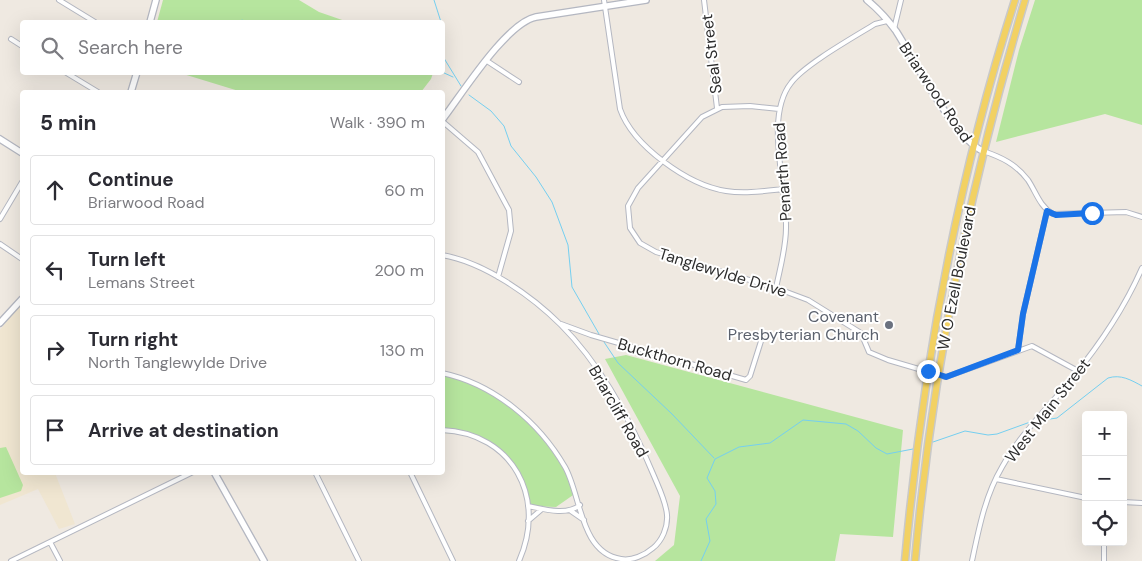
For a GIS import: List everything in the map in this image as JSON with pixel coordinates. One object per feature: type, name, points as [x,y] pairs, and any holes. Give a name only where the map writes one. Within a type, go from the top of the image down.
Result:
[{"type":"main road","name":"W O Ezell Boulevard","points":[[906,557],[912,493],[928,371],[943,282],[973,147],[1015,0]]},
{"type":"main road","name":"W O Ezell Boulevard","points":[[916,558],[937,374],[965,225],[1007,60],[1025,0]]},
{"type":"main road","points":[[998,59],[1007,60]]},
{"type":"main road","points":[[906,557],[916,558]]},
{"type":"street","points":[[59,0],[92,20]]},
{"type":"street","points":[[151,20],[156,0]]},
{"type":"street","points":[[604,0],[620,109],[626,123],[640,141],[662,159],[691,177],[718,189],[740,192],[784,189]]},
{"type":"street","points":[[445,117],[513,29],[530,18],[605,8],[646,0]]},
{"type":"street","name":"Seal Street","points":[[704,0],[717,108]]},
{"type":"street","name":"Briarwood Road","points":[[867,0],[894,29],[937,97],[973,147],[1006,160],[1017,169],[1047,211]]},
{"type":"street","points":[[894,29],[901,0]]},
{"type":"street","name":"Penarth Road","points":[[776,288],[786,241],[784,189],[778,128],[779,109],[787,88],[798,76],[842,44],[875,24],[887,21]]},
{"type":"street","points":[[11,39],[20,45]]},
{"type":"street","points":[[487,61],[519,82]]},
{"type":"street","points":[[70,75],[95,90]]},
{"type":"street","points":[[132,90],[136,75]]},
{"type":"street","points":[[717,108],[750,106],[779,109]]},
{"type":"street","name":"Tanglewylde Drive","points":[[717,108],[695,123],[638,188],[630,202],[628,222],[636,239],[656,252],[776,288],[808,300],[863,335],[867,349],[871,353],[888,360],[937,374]]},
{"type":"street","points":[[445,124],[478,152],[508,210],[511,231],[498,277]]},
{"type":"street","points":[[0,139],[20,152]]},
{"type":"street","points":[[0,219],[20,185]]},
{"type":"street","points":[[1018,350],[1023,314],[1047,211],[1056,215],[1126,212],[1142,217]]},
{"type":"street","points":[[0,244],[20,258]]},
{"type":"street","name":"Briarcliff Road","points":[[445,255],[464,260],[498,277],[561,324],[592,364],[621,410],[648,462],[667,514],[666,527],[658,543],[649,551],[627,559],[615,557],[599,547],[590,535],[584,520]]},
{"type":"street","name":"West Main Street","points":[[972,561],[982,514],[996,479],[1008,457],[1032,424],[1078,371],[1113,325],[1142,268]]},
{"type":"street","points":[[0,323],[20,301]]},
{"type":"street","name":"Buckthorn Road","points":[[561,324],[591,336],[746,380],[750,376],[762,338]]},
{"type":"street","points":[[937,374],[946,377],[1027,346],[1036,347],[1078,371]]},
{"type":"street","points":[[445,374],[468,380],[496,394],[528,421],[565,468],[584,520]]},
{"type":"street","points":[[445,430],[470,434],[499,450],[515,468],[524,489],[528,506],[527,540],[519,561]]},
{"type":"street","points":[[11,561],[187,475]]},
{"type":"street","points":[[216,475],[264,561]]},
{"type":"street","points":[[316,475],[359,561]]},
{"type":"street","points":[[411,475],[453,561]]},
{"type":"street","points":[[996,479],[1082,497]]},
{"type":"street","points":[[1127,502],[1142,502]]},
{"type":"street","points":[[570,511],[580,505]]},
{"type":"street","points":[[528,506],[570,511],[584,520]]},
{"type":"street","points":[[528,521],[542,509]]},
{"type":"street","points":[[50,542],[60,561]]},
{"type":"street","points":[[1104,546],[1104,561]]},
{"type":"shaded area","points":[[20,305],[20,475],[56,475],[75,524],[59,529],[38,489],[0,505],[0,330]]},
{"type":"green space","points":[[163,0],[299,0],[319,12],[342,20],[158,20]]},
{"type":"green space","points":[[1035,0],[1142,0],[1142,125],[1105,114],[996,142],[1019,50]]},
{"type":"green space","points":[[187,75],[432,75],[423,90],[235,90]]},
{"type":"green space","points":[[626,355],[903,430],[893,537],[840,534],[835,561],[655,561],[674,545],[680,496],[605,359]]},
{"type":"green space","points":[[445,374],[476,384],[507,403],[521,415],[534,427],[557,455],[576,493],[556,507],[528,506],[515,468],[493,445],[469,434],[445,433]]},
{"type":"green space","points":[[6,447],[23,485],[21,491],[0,498],[0,448]]},
{"type":"waterway","points":[[434,0],[440,20]]},
{"type":"waterway","points":[[445,60],[461,86]]},
{"type":"waterway","points":[[445,73],[453,77]]},
{"type":"waterway","points":[[469,95],[491,111],[504,126],[511,146],[536,177],[552,202],[568,245],[572,287],[599,334]]},
{"type":"waterway","points":[[604,342],[618,363],[672,414],[714,458]]},
{"type":"waterway","points":[[1037,421],[1057,418],[1108,378],[1122,377],[1142,386]]},
{"type":"waterway","points":[[701,561],[710,541],[706,519],[716,504],[715,491],[707,478],[715,459],[739,447],[770,443],[803,420],[846,424],[858,431],[876,448],[887,454],[913,449]]},
{"type":"waterway","points":[[933,442],[965,431],[988,435],[997,434],[1033,421]]},
{"type":"place","name":"Covenant Presbyterian Church","points":[[889,325]]},
{"type":"route","points":[[928,371],[946,377],[991,362],[1018,350],[1020,329],[1030,280],[1047,211],[1056,215],[1092,213]]}]
